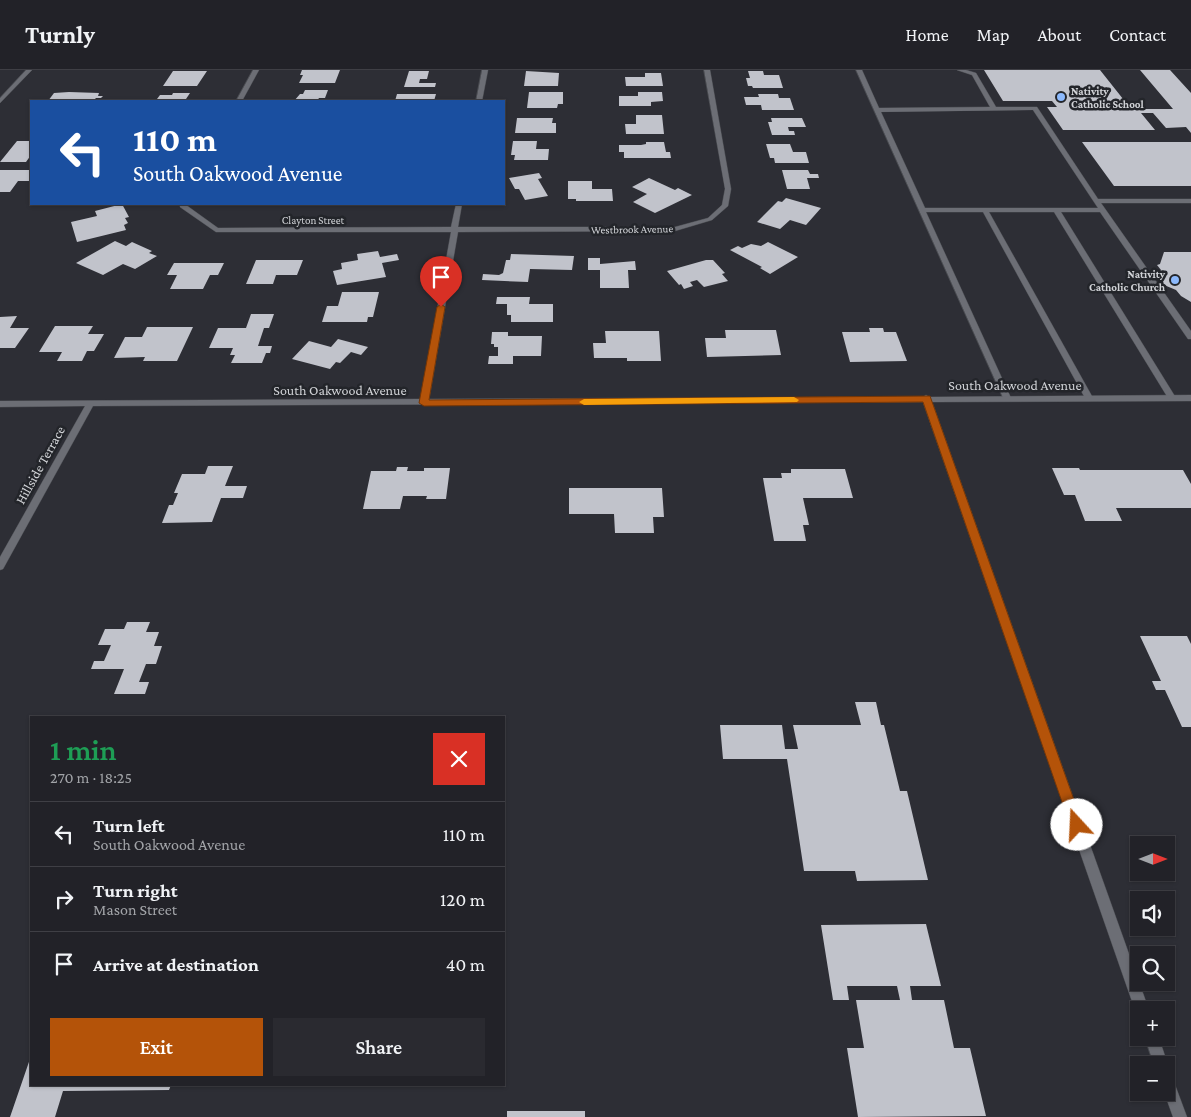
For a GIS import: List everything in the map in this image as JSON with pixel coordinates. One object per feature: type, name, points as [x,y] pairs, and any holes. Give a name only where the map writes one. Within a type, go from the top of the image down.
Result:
[{"type":"street","points":[[0,101],[29,70]]},
{"type":"street","points":[[240,100],[256,70]]},
{"type":"street","points":[[479,100],[485,70]]},
{"type":"street","name":"Westbrook Avenue","points":[[454,230],[675,229],[710,219],[724,206],[728,189],[707,70]]},
{"type":"street","points":[[859,70],[1007,398]]},
{"type":"street","points":[[960,70],[974,74],[994,108]]},
{"type":"street","points":[[877,110],[1035,108],[1102,210],[1191,337]]},
{"type":"street","points":[[1096,201],[1191,201]]},
{"type":"street","name":"Clayton Street","points":[[182,205],[216,230],[454,230]]},
{"type":"street","points":[[424,403],[459,205]]},
{"type":"street","points":[[922,210],[1102,210]]},
{"type":"street","points":[[985,210],[1089,398]]},
{"type":"street","points":[[1056,210],[1172,398]]},
{"type":"street","points":[[926,398],[1139,1001]]},
{"type":"street","name":"South Oakwood Avenue","points":[[0,404],[1191,398]]},
{"type":"street","name":"Hillside Terrace","points":[[0,566],[90,404]]},
{"type":"street","points":[[1174,1101],[1180,1117]]},
{"type":"building","points":[[302,70],[340,70],[335,83],[299,83],[303,75],[300,75]]},
{"type":"building","name":"Nativity Catholic School","points":[[984,70],[1100,70],[1131,109],[1173,109],[1140,70],[1170,70],[1191,93],[1191,133],[1186,127],[1166,128],[1153,113],[1141,113],[1155,130],[1063,130],[1047,107],[1057,107],[1052,101],[1003,101]]},
{"type":"building","points":[[173,71],[207,71],[197,86],[163,86]]},
{"type":"building","points":[[409,71],[429,71],[427,79],[420,79],[419,83],[436,83],[435,87],[404,87]]},
{"type":"building","points":[[526,71],[559,73],[558,86],[524,86]]},
{"type":"building","points":[[748,71],[763,71],[764,75],[779,75],[783,88],[753,88],[748,86],[746,78],[750,78]]},
{"type":"building","points":[[645,73],[661,73],[663,86],[626,86],[625,77],[645,77]]},
{"type":"building","points":[[305,90],[328,90],[325,98],[319,98],[318,100],[295,100],[300,94],[303,94]]},
{"type":"building","points":[[529,92],[563,92],[563,104],[558,104],[557,108],[527,108]]},
{"type":"building","points":[[638,92],[662,92],[663,101],[651,102],[651,106],[619,106],[619,96],[638,96]]},
{"type":"building","points":[[54,93],[99,93],[98,96],[103,96],[94,100],[49,100]]},
{"type":"building","points":[[173,93],[190,93],[186,99],[190,99],[149,100],[157,99],[160,95],[172,95]]},
{"type":"building","points":[[397,94],[436,94],[434,100],[395,100]]},
{"type":"building","points":[[758,94],[778,94],[779,98],[790,98],[794,110],[762,110],[761,105],[746,105],[744,97],[759,97]]},
{"type":"building","points":[[636,115],[662,115],[664,134],[626,134],[625,124],[636,124]]},
{"type":"building","points":[[517,118],[553,118],[552,123],[556,123],[556,133],[515,133]]},
{"type":"building","points":[[771,118],[802,118],[806,127],[788,127],[789,131],[794,131],[795,135],[772,135],[768,122],[772,122]]},
{"type":"building","points":[[17,141],[30,141],[30,156],[26,162],[0,162]]},
{"type":"building","points":[[513,141],[537,141],[536,149],[549,149],[548,160],[514,160],[515,155],[511,155]]},
{"type":"building","points":[[646,142],[664,142],[666,152],[670,152],[671,158],[624,158],[624,152],[619,152],[619,145],[641,145],[646,144]]},
{"type":"building","points":[[1082,142],[1191,142],[1191,186],[1114,186]]},
{"type":"building","points":[[766,144],[790,144],[793,152],[806,152],[809,163],[775,163],[774,158],[770,158]]},
{"type":"building","points":[[0,170],[30,170],[30,181],[18,181],[10,192],[0,192]]},
{"type":"building","points":[[782,170],[808,170],[810,174],[818,174],[819,178],[807,178],[810,189],[787,189]]},
{"type":"building","points":[[539,173],[542,178],[538,179],[548,196],[525,200],[519,189],[515,189],[509,178]]},
{"type":"building","points":[[649,178],[675,190],[678,188],[692,195],[655,213],[633,202],[647,194],[632,187]]},
{"type":"building","points":[[568,181],[592,181],[592,189],[612,189],[613,201],[576,201],[576,199],[568,199]]},
{"type":"building","points":[[786,198],[821,208],[806,225],[790,220],[780,229],[757,222],[778,201],[782,202]]},
{"type":"building","points":[[123,205],[129,217],[125,218],[128,223],[124,225],[126,230],[77,242],[71,222],[97,216],[95,211]]},
{"type":"building","points":[[115,241],[126,246],[132,242],[152,251],[149,253],[157,256],[135,269],[123,264],[103,275],[76,263]]},
{"type":"building","points":[[768,242],[798,257],[770,274],[760,268],[762,267],[730,250],[738,246],[742,248],[751,244],[761,246]]},
{"type":"building","points":[[378,251],[380,257],[397,254],[399,260],[382,263],[386,277],[337,285],[333,271],[342,269],[341,263],[358,260],[357,254]]},
{"type":"building","name":"Nativity Catholic Church","points":[[1164,252],[1191,252],[1191,302],[1181,296],[1176,290],[1164,285],[1156,275],[1161,270],[1157,265],[1160,264]]},
{"type":"building","points":[[511,254],[574,256],[572,270],[530,269],[528,282],[482,280],[483,274],[499,275],[503,273],[506,260],[510,260]]},
{"type":"building","points":[[588,258],[600,258],[600,264],[635,261],[636,270],[628,270],[629,288],[600,288],[600,270],[588,270]]},
{"type":"building","points":[[256,260],[303,260],[297,275],[276,275],[273,284],[246,284]]},
{"type":"building","points":[[706,260],[713,260],[725,273],[722,274],[728,281],[704,287],[697,280],[690,282],[693,286],[684,289],[667,271]]},
{"type":"building","points":[[174,263],[224,263],[218,275],[210,275],[203,289],[170,289],[177,275],[167,275]]},
{"type":"building","points":[[342,292],[379,292],[373,317],[368,317],[367,322],[322,322],[327,306],[338,306]]},
{"type":"building","points":[[497,297],[530,297],[529,304],[553,304],[553,322],[511,322],[511,315],[507,315],[507,304],[496,304]]},
{"type":"building","points":[[251,314],[274,314],[269,328],[264,328],[258,346],[272,346],[270,353],[266,353],[262,363],[231,363],[235,355],[230,355],[233,348],[209,348],[218,328],[246,328]]},
{"type":"building","points":[[17,316],[10,328],[29,328],[15,348],[0,348],[0,317]]},
{"type":"building","points":[[55,326],[93,326],[88,334],[104,334],[94,351],[87,351],[82,361],[57,361],[62,352],[39,352]]},
{"type":"building","points":[[147,327],[193,327],[177,361],[143,361],[145,357],[114,358],[125,337],[142,337]]},
{"type":"building","points":[[869,328],[883,328],[884,332],[896,332],[907,361],[850,362],[842,332],[870,332]]},
{"type":"building","points":[[725,330],[776,330],[781,355],[707,357],[705,338],[726,338]]},
{"type":"building","points":[[605,331],[659,331],[661,361],[627,361],[627,358],[594,358],[593,343],[606,343]]},
{"type":"building","points":[[492,332],[508,332],[508,336],[542,336],[541,356],[513,356],[513,364],[488,364],[489,356],[498,356],[498,347],[494,347],[494,344],[491,344]]},
{"type":"building","points":[[338,339],[368,347],[361,355],[351,352],[340,363],[336,362],[330,369],[292,359],[309,341],[331,347]]},
{"type":"building","points":[[208,466],[233,466],[225,486],[247,486],[243,498],[221,498],[212,522],[162,523],[169,505],[173,505],[178,493],[174,493],[182,474],[205,474]]},
{"type":"building","points":[[397,467],[408,467],[407,471],[424,471],[424,468],[450,468],[446,499],[426,499],[427,496],[403,496],[400,509],[363,509],[371,471],[396,471]]},
{"type":"building","points":[[1052,468],[1079,468],[1080,470],[1183,470],[1191,484],[1191,508],[1116,508],[1122,521],[1085,521],[1075,495],[1064,495]]},
{"type":"building","points":[[791,469],[845,469],[853,498],[803,498],[809,525],[803,525],[806,541],[774,541],[763,478],[782,478],[781,473],[791,473]]},
{"type":"building","points":[[569,488],[662,488],[664,517],[653,517],[654,533],[615,533],[614,514],[569,514]]},
{"type":"building","points":[[127,622],[150,622],[146,632],[159,632],[154,646],[162,646],[156,664],[146,664],[139,682],[149,682],[145,694],[114,694],[124,669],[91,669],[94,661],[104,661],[111,645],[98,645],[105,629],[124,629]]},
{"type":"building","points":[[1140,636],[1187,636],[1191,644],[1191,727],[1182,727],[1165,690],[1156,690],[1152,681],[1161,681]]},
{"type":"building","points":[[855,702],[876,702],[881,725],[884,725],[900,791],[907,791],[928,880],[857,881],[855,871],[804,871],[787,759],[723,759],[720,725],[782,725],[785,749],[798,749],[793,725],[861,725]]},
{"type":"building","points":[[926,924],[941,986],[910,986],[912,1000],[944,1000],[954,1048],[970,1048],[986,1116],[858,1117],[847,1048],[864,1048],[856,1000],[900,1000],[897,986],[847,986],[849,1000],[833,1000],[821,925]]},
{"type":"building","points":[[30,1059],[30,1086],[171,1086],[169,1090],[63,1091],[55,1117],[10,1117]]},
{"type":"building","points":[[507,1111],[585,1111],[585,1117],[507,1117]]},
{"type":"slow traffic","points":[[584,402],[794,400]]},
{"type":"place","name":"Nativity Catholic School","points":[[1061,97]]},
{"type":"place","name":"Nativity Catholic Church","points":[[1175,280]]},
{"type":"route","points":[[441,307],[424,403],[926,398],[1077,825]]}]
